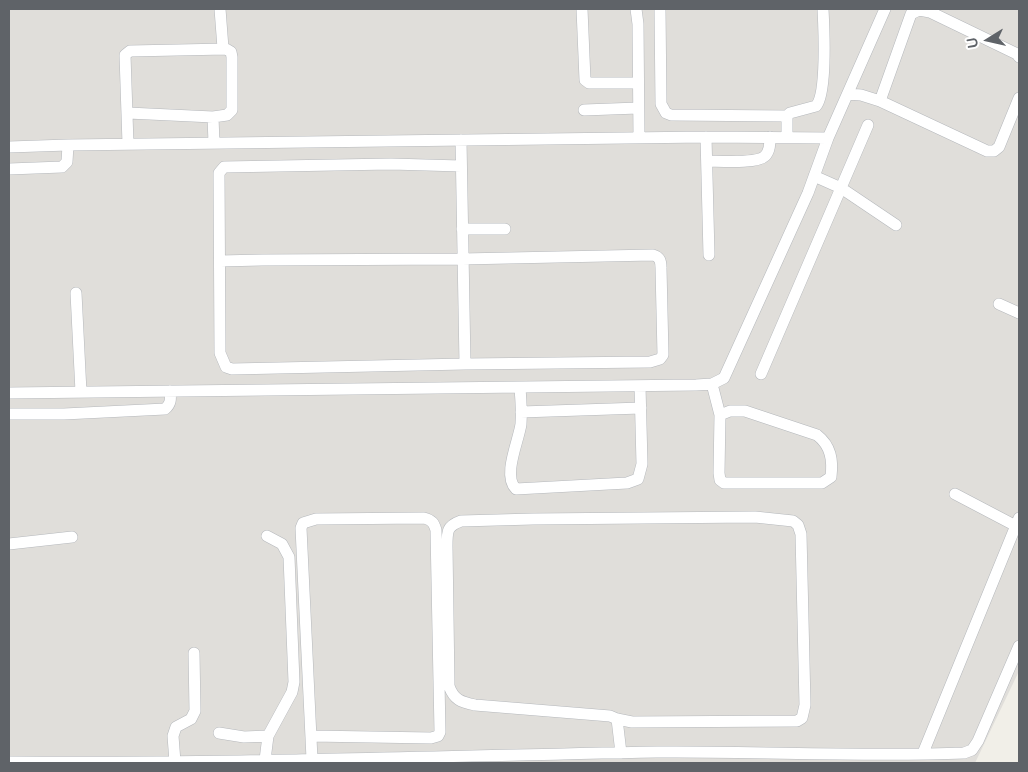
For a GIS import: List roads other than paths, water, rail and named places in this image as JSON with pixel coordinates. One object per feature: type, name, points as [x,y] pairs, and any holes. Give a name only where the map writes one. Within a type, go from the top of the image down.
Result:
[{"type":"lane","points":[[220,9],[222,48]]},
{"type":"lane","points":[[582,9],[585,80],[590,83],[638,84]]},
{"type":"lane","points":[[636,9],[638,24],[639,137]]},
{"type":"lane","points":[[660,9],[661,104],[666,113],[671,115],[787,116],[790,113],[816,106],[820,99],[823,79],[823,9]]},
{"type":"lane","points":[[9,393],[520,388],[712,384],[724,378],[808,193],[828,138],[885,9]]},
{"type":"lane","points":[[880,101],[911,14],[919,10],[930,12],[1019,56]]},
{"type":"lane","points":[[128,113],[213,117],[227,115],[232,110],[232,57],[229,50],[222,48],[130,50],[127,52],[125,55],[128,144]]},
{"type":"lane","points":[[848,94],[880,101],[988,151],[994,151],[999,147],[1019,98]]},
{"type":"lane","points":[[584,110],[638,108]]},
{"type":"lane","points":[[787,116],[787,137]]},
{"type":"lane","points":[[213,117],[214,143]]},
{"type":"lane","points":[[761,374],[868,125]]},
{"type":"lane","points":[[9,147],[706,136],[828,138]]},
{"type":"lane","points":[[706,136],[709,255]]},
{"type":"lane","points":[[707,161],[759,160],[767,154],[770,148],[770,137]]},
{"type":"lane","points":[[461,140],[465,364]]},
{"type":"lane","points":[[9,169],[62,167],[67,162],[68,145]]},
{"type":"lane","points":[[220,261],[658,256],[662,268],[663,355],[656,361],[596,363],[232,369],[226,367],[220,353],[219,173],[224,167],[391,164],[461,166]]},
{"type":"lane","points":[[814,176],[841,188],[896,225]]},
{"type":"lane","points":[[462,230],[506,229]]},
{"type":"lane","points":[[76,293],[81,392]]},
{"type":"lane","points":[[999,304],[1019,313]]},
{"type":"lane","points":[[712,384],[720,415],[720,480],[724,483],[822,484],[831,477],[832,467],[829,449],[825,441],[817,435],[745,411],[730,411],[720,415]]},
{"type":"lane","points":[[520,388],[521,423],[510,473],[513,486],[516,488],[627,483],[638,479],[642,464],[640,386]]},
{"type":"lane","points":[[9,414],[64,414],[165,409],[171,401],[170,391]]},
{"type":"lane","points":[[521,412],[641,408]]},
{"type":"lane","points":[[923,753],[1018,522],[955,494]]},
{"type":"lane","points":[[706,517],[755,517],[793,521],[798,525],[801,534],[804,607],[805,705],[802,718],[797,720],[744,722],[632,722],[617,719],[610,716],[577,712],[475,705],[463,702],[452,694],[449,686],[447,546],[449,528],[461,521],[706,517]]},
{"type":"lane","points":[[310,736],[431,738],[438,736],[440,732],[436,530],[431,520],[424,518],[316,519],[303,522],[301,528],[310,736],[312,759]]},
{"type":"lane","points":[[265,760],[268,736],[292,692],[294,682],[289,557],[282,544],[267,536]]},
{"type":"lane","points":[[9,544],[72,537]]},
{"type":"lane","points":[[9,762],[503,759],[620,753],[722,758],[909,759],[923,753],[963,758],[978,741],[1019,646]]},
{"type":"lane","points":[[175,762],[173,736],[176,727],[191,719],[195,711],[194,653]]},
{"type":"lane","points":[[617,719],[620,753]]},
{"type":"lane","points":[[219,733],[268,736]]}]
